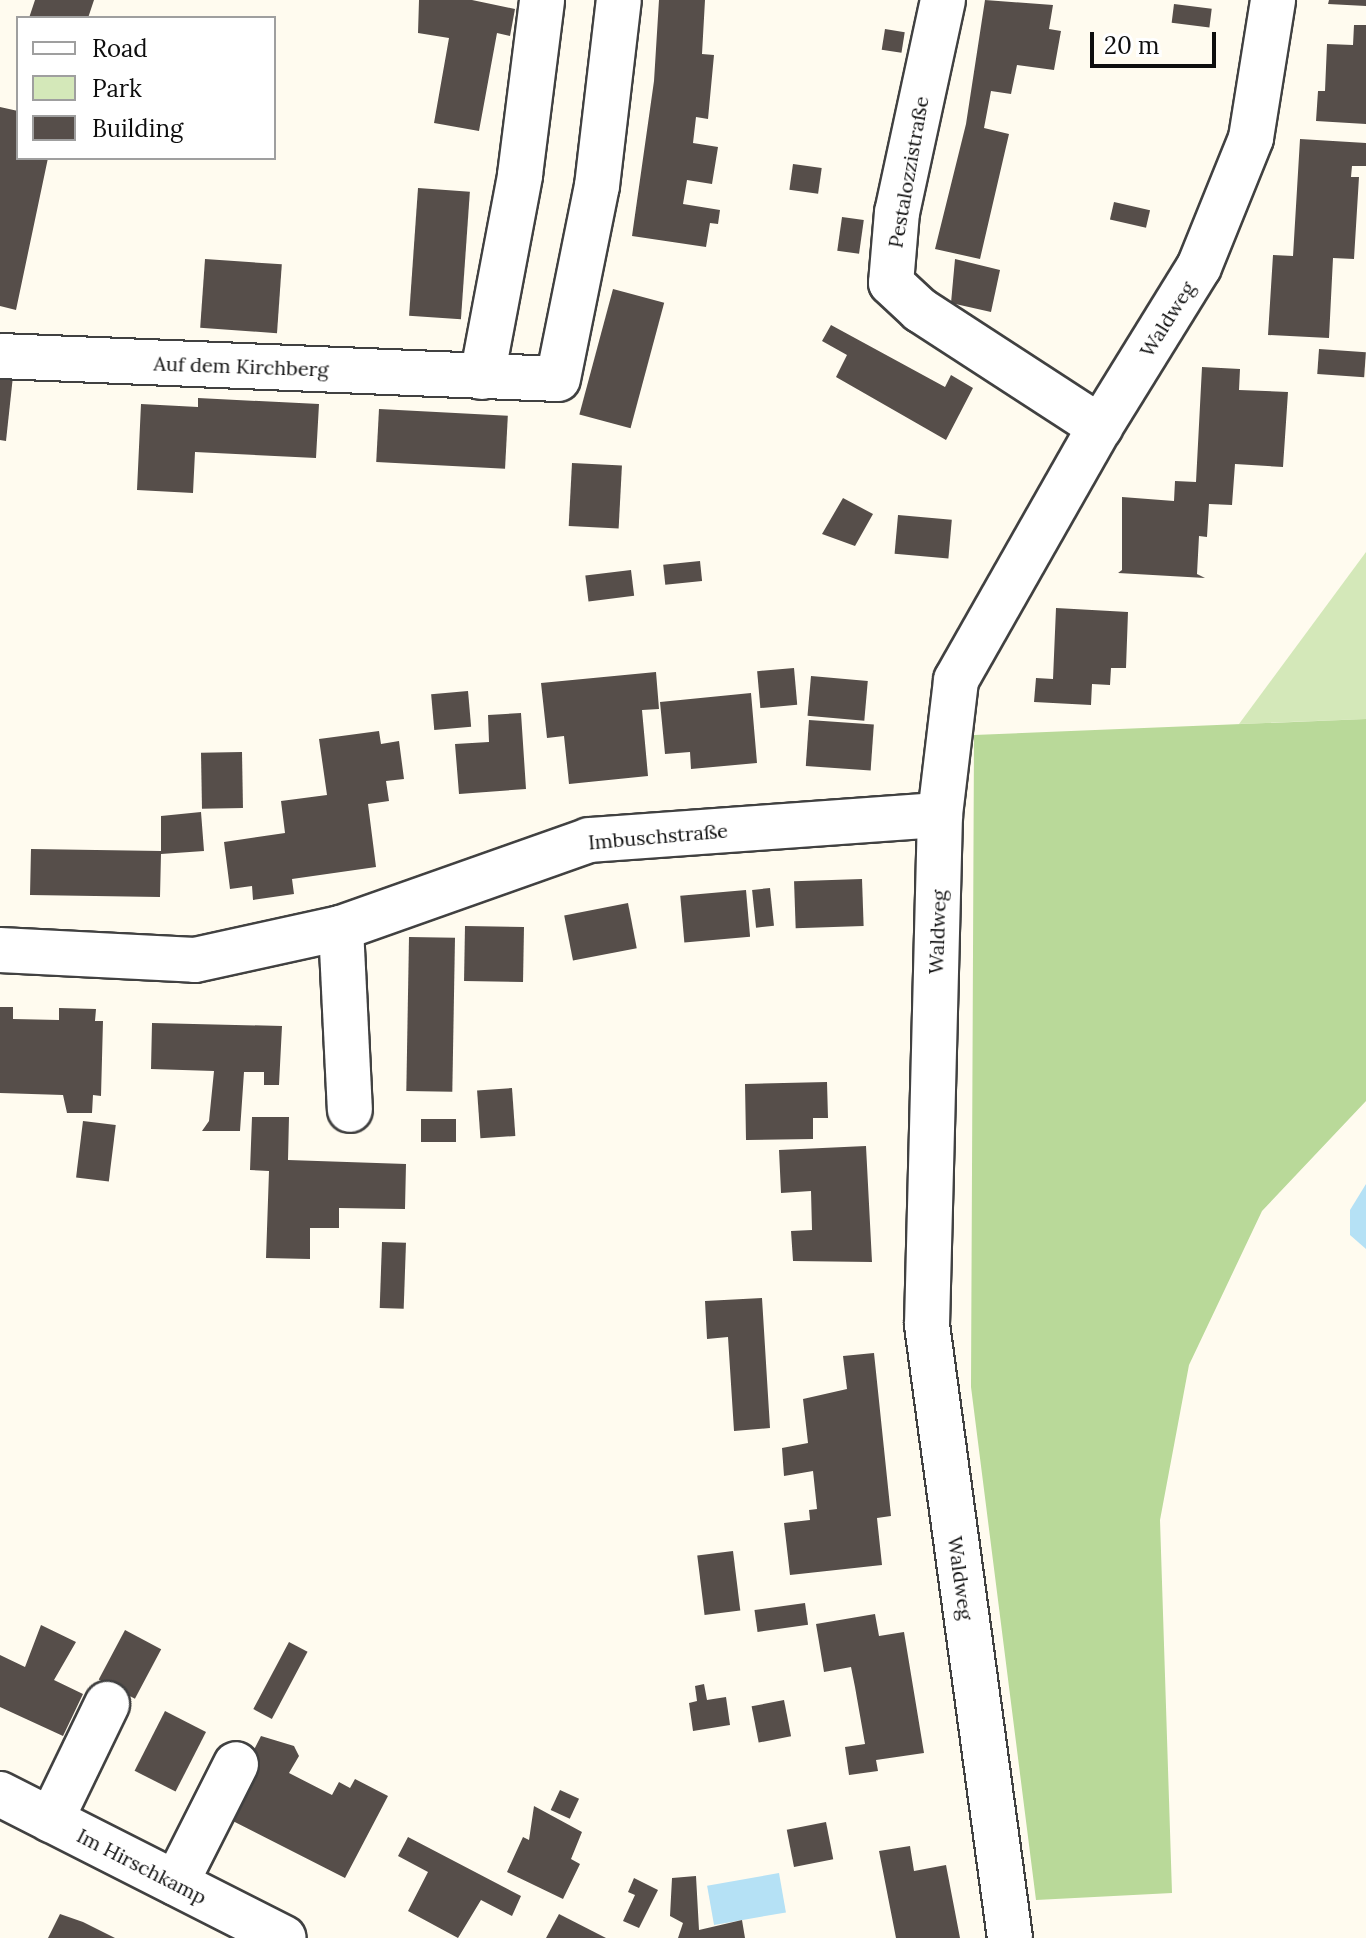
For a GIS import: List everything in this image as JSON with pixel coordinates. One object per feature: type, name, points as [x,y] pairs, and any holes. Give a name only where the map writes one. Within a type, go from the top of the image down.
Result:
[{"type":"street","points":[[482,377],[520,175],[542,0]]},
{"type":"street","name":"Auf dem Kirchberg","points":[[0,356],[558,379],[597,186],[619,0]]},
{"type":"street","name":"Pestalozzistraße","points":[[943,0],[897,212],[891,283],[920,310],[1100,427]]},
{"type":"street","name":"Waldweg","points":[[1010,1938],[927,1325],[940,815],[956,680],[1100,427],[1199,267],[1251,138],[1273,0]]},
{"type":"street","name":"Imbuschstraße","points":[[0,950],[195,960],[341,928],[589,840],[940,815]]},
{"type":"street","points":[[341,928],[350,1110]]},
{"type":"street","points":[[51,1820],[107,1704]]},
{"type":"street","points":[[176,1883],[236,1764]]},
{"type":"street","name":"Im Hirschkamp","points":[[0,1794],[284,1938]]},
{"type":"green space","points":[[1366,552],[1366,719],[1239,724]]},
{"type":"green space","points":[[1366,719],[1366,1101],[1262,1211],[1189,1365],[1160,1520],[1172,1893],[1036,1900],[971,1387],[974,735]]},
{"type":"water","points":[[1366,1184],[1366,1249],[1350,1235],[1350,1210]]},
{"type":"water","points":[[779,1873],[786,1912],[714,1925],[707,1886]]},
{"type":"building","points":[[35,0],[94,0],[89,16],[30,16]]},
{"type":"building","points":[[419,0],[472,0],[515,9],[510,36],[497,33],[479,131],[434,123],[449,38],[418,33]]},
{"type":"building","points":[[659,0],[705,0],[702,54],[714,55],[708,119],[696,117],[693,143],[718,147],[712,184],[687,180],[683,204],[720,210],[718,224],[710,223],[706,247],[632,236],[654,81]]},
{"type":"building","points":[[985,0],[1053,5],[1049,29],[1061,31],[1054,70],[1017,65],[1011,94],[991,91],[984,128],[1009,134],[980,259],[935,249],[966,124]]},
{"type":"building","points":[[1329,0],[1366,0],[1366,6],[1328,4]]},
{"type":"building","points":[[1174,4],[1212,9],[1209,27],[1172,23]]},
{"type":"building","points":[[1354,25],[1366,25],[1366,124],[1316,121],[1318,91],[1325,91],[1327,44],[1353,45]]},
{"type":"building","points":[[885,29],[905,32],[901,53],[882,50]]},
{"type":"building","points":[[0,107],[16,111],[16,160],[48,160],[16,310],[0,306]]},
{"type":"building","points":[[1300,139],[1366,143],[1366,166],[1352,166],[1351,177],[1359,177],[1354,259],[1333,258],[1329,338],[1268,335],[1273,255],[1293,256]]},
{"type":"building","points":[[793,164],[822,168],[818,194],[789,190]]},
{"type":"building","points":[[418,188],[470,192],[461,319],[409,316]]},
{"type":"building","points":[[1114,202],[1150,210],[1146,228],[1110,220]]},
{"type":"building","points":[[842,217],[864,220],[859,254],[837,251]]},
{"type":"building","points":[[205,259],[282,264],[277,333],[200,328]]},
{"type":"building","points":[[955,259],[1000,270],[991,312],[951,303]]},
{"type":"building","points":[[613,289],[664,303],[631,428],[579,415]]},
{"type":"building","points":[[831,325],[945,387],[951,375],[973,388],[946,440],[836,377],[847,355],[822,341]]},
{"type":"building","points":[[1319,349],[1366,352],[1364,377],[1317,374]]},
{"type":"building","points":[[1202,367],[1240,369],[1239,390],[1288,392],[1283,467],[1235,464],[1232,505],[1209,504],[1207,537],[1199,536],[1197,574],[1205,578],[1118,573],[1122,570],[1122,497],[1174,501],[1175,481],[1196,482]]},
{"type":"building","points":[[0,375],[13,376],[6,441],[0,440]]},
{"type":"building","points":[[198,398],[319,404],[316,458],[195,452],[193,493],[137,490],[141,404],[198,407]]},
{"type":"building","points":[[379,409],[508,416],[505,469],[376,462]]},
{"type":"building","points":[[572,463],[622,466],[619,529],[569,526]]},
{"type":"building","points":[[843,498],[873,514],[855,546],[822,534]]},
{"type":"building","points":[[898,515],[952,520],[948,559],[895,554]]},
{"type":"building","points":[[700,561],[702,581],[665,585],[663,565]]},
{"type":"building","points":[[631,570],[634,596],[589,601],[585,576]]},
{"type":"building","points":[[1056,608],[1128,612],[1126,668],[1111,668],[1110,685],[1092,684],[1091,705],[1034,702],[1036,678],[1053,679]]},
{"type":"building","points":[[794,668],[797,705],[760,708],[757,671]]},
{"type":"building","points":[[656,672],[659,709],[642,710],[648,776],[569,784],[564,736],[547,738],[541,683]]},
{"type":"building","points":[[811,676],[868,681],[864,721],[808,716]]},
{"type":"building","points":[[468,691],[471,727],[434,730],[431,694]]},
{"type":"building","points":[[751,693],[757,763],[691,769],[690,752],[665,754],[660,702]]},
{"type":"building","points":[[521,713],[526,789],[459,794],[455,744],[489,742],[488,715]]},
{"type":"building","points":[[809,720],[874,725],[871,770],[806,766]]},
{"type":"building","points":[[379,731],[381,744],[399,741],[404,779],[386,781],[389,801],[368,804],[376,867],[292,879],[294,894],[253,900],[252,886],[230,889],[224,842],[285,833],[281,801],[327,795],[319,739]]},
{"type":"building","points":[[242,752],[243,808],[202,809],[201,753]]},
{"type":"building","points":[[201,812],[204,851],[161,854],[160,897],[30,895],[31,849],[161,851],[161,816]]},
{"type":"building","points":[[862,879],[864,926],[796,928],[794,881]]},
{"type":"building","points":[[770,888],[774,926],[756,928],[752,890]]},
{"type":"building","points":[[746,890],[750,937],[684,943],[680,896]]},
{"type":"building","points":[[628,903],[637,948],[573,961],[564,915]]},
{"type":"building","points":[[465,926],[524,927],[523,982],[464,981]]},
{"type":"building","points":[[409,937],[455,938],[452,1092],[406,1091]]},
{"type":"building","points":[[0,1007],[13,1007],[13,1019],[59,1020],[59,1008],[96,1009],[95,1021],[103,1021],[101,1096],[93,1095],[92,1113],[67,1113],[63,1095],[0,1093]]},
{"type":"building","points":[[152,1023],[282,1026],[279,1085],[264,1085],[264,1072],[244,1072],[240,1131],[202,1131],[209,1121],[214,1071],[151,1069]]},
{"type":"building","points":[[827,1082],[828,1118],[813,1118],[813,1139],[746,1140],[745,1084]]},
{"type":"building","points":[[512,1088],[515,1136],[480,1138],[477,1090]]},
{"type":"building","points":[[252,1117],[289,1117],[288,1160],[406,1164],[405,1209],[339,1208],[339,1228],[310,1228],[310,1259],[266,1258],[269,1171],[250,1170]]},
{"type":"building","points":[[421,1119],[456,1119],[456,1142],[421,1142]]},
{"type":"building","points":[[83,1121],[116,1125],[109,1182],[76,1178]]},
{"type":"building","points":[[866,1146],[872,1262],[793,1261],[791,1231],[812,1230],[811,1191],[781,1193],[779,1150]]},
{"type":"building","points":[[382,1242],[406,1243],[404,1309],[380,1308]]},
{"type":"building","points":[[762,1298],[770,1428],[734,1431],[728,1337],[707,1339],[705,1301]]},
{"type":"building","points":[[874,1353],[891,1516],[877,1518],[882,1565],[790,1575],[784,1523],[810,1520],[809,1510],[817,1509],[813,1471],[784,1476],[782,1448],[808,1443],[803,1399],[847,1389],[843,1356]]},
{"type":"building","points":[[733,1551],[740,1611],[705,1615],[697,1555]]},
{"type":"building","points":[[805,1603],[808,1625],[758,1632],[754,1610]]},
{"type":"building","points":[[875,1614],[879,1636],[904,1632],[924,1753],[876,1760],[878,1771],[849,1775],[845,1747],[865,1744],[851,1667],[824,1672],[816,1624]]},
{"type":"building","points":[[41,1625],[76,1642],[54,1680],[83,1694],[63,1736],[0,1707],[0,1655],[25,1667]]},
{"type":"building","points":[[125,1630],[161,1649],[135,1699],[99,1679]]},
{"type":"building","points":[[289,1642],[308,1652],[272,1719],[253,1709]]},
{"type":"building","points":[[704,1684],[707,1700],[726,1697],[730,1725],[693,1731],[689,1703],[697,1701],[695,1686]]},
{"type":"building","points":[[784,1700],[791,1736],[759,1743],[752,1706]]},
{"type":"building","points":[[165,1711],[206,1732],[176,1792],[135,1771]]},
{"type":"building","points":[[261,1736],[294,1746],[299,1756],[289,1773],[332,1795],[339,1782],[350,1788],[355,1779],[388,1796],[345,1878],[221,1815]]},
{"type":"building","points":[[560,1790],[579,1799],[570,1819],[551,1810]]},
{"type":"building","points":[[534,1806],[582,1832],[571,1859],[580,1864],[563,1899],[507,1872],[523,1837],[529,1840]]},
{"type":"building","points":[[826,1822],[833,1859],[794,1867],[787,1830]]},
{"type":"building","points":[[408,1837],[521,1896],[512,1916],[481,1900],[458,1938],[408,1911],[428,1872],[398,1856]]},
{"type":"building","points":[[910,1846],[914,1871],[946,1865],[960,1938],[896,1938],[879,1851]]},
{"type":"building","points":[[696,1876],[699,1930],[742,1920],[745,1938],[678,1938],[683,1923],[670,1916],[672,1878]]},
{"type":"building","points":[[634,1878],[658,1890],[639,1928],[623,1921],[635,1895],[628,1892]]},
{"type":"building","points":[[60,1914],[83,1922],[115,1938],[48,1938]]},
{"type":"building","points":[[559,1914],[606,1938],[546,1938]]}]
